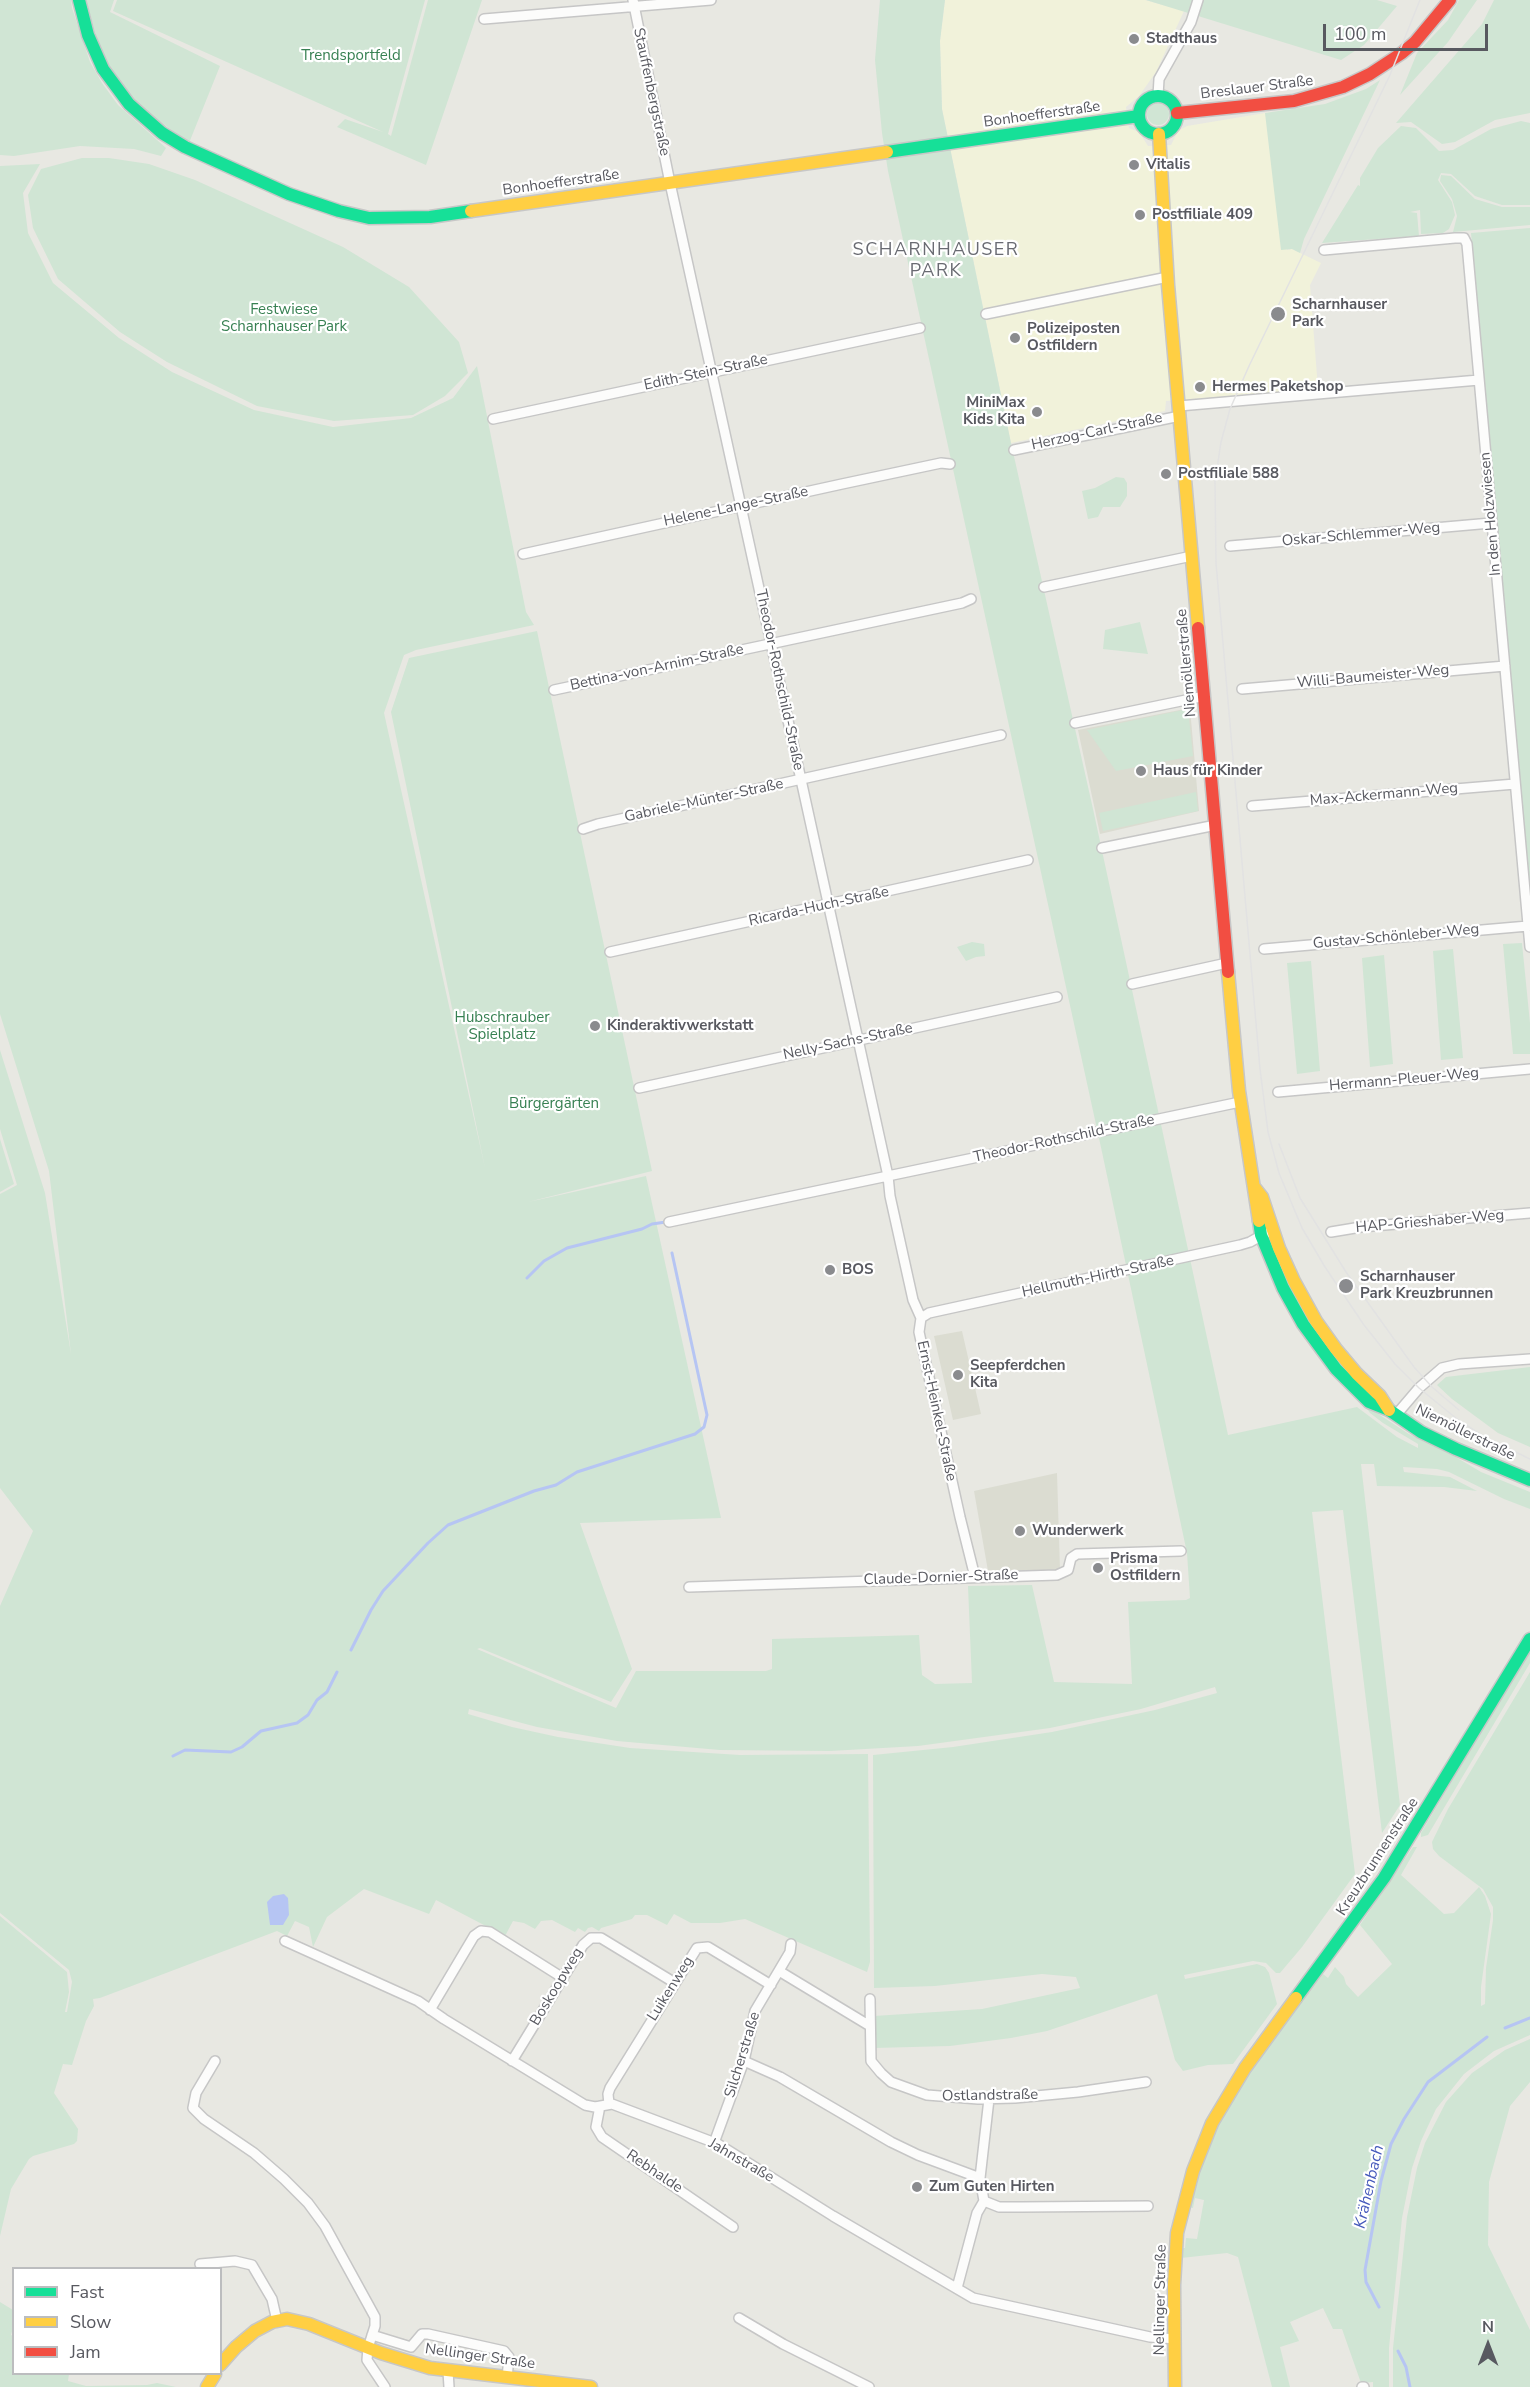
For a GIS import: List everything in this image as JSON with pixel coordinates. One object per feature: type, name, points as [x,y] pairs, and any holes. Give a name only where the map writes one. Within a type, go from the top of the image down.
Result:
[{"type":"main road","name":"Bonhoefferstraße","points":[[79,0],[88,36],[104,69],[129,104],[155,128],[178,144],[214,161],[327,208],[362,217],[408,219],[1139,116]]},
{"type":"main road","name":"Breslauer Straße","points":[[1177,113],[1294,101],[1343,87],[1370,74],[1402,53],[1415,42],[1450,0]]},
{"type":"main road","points":[[1158,96],[1171,100],[1177,113],[1170,129],[1159,134],[1147,131],[1140,122],[1139,110],[1146,100],[1158,96]]},
{"type":"main road","name":"Niemöllerstraße","points":[[1159,134],[1168,277],[1227,963],[1240,1102],[1261,1235],[1283,1288],[1320,1348],[1336,1369],[1370,1402],[1463,1453],[1530,1480]]},
{"type":"main road","name":"Niemöllerstraße","points":[[1255,1188],[1262,1197],[1294,1281],[1316,1321],[1357,1374],[1380,1395],[1393,1413]]},
{"type":"main road","name":"Kreuzbrunnenstraße","points":[[1236,2082],[1384,1878],[1530,1639]]},
{"type":"main road","name":"Nellinger Straße","points":[[1175,2387],[1174,2273],[1180,2216],[1192,2171],[1203,2143],[1236,2082]]},
{"type":"main road","name":"Nellinger Straße","points":[[277,2321],[287,2319],[309,2324],[368,2348],[423,2366],[448,2371],[591,2387]]},
{"type":"main road","points":[[222,2363],[249,2335],[277,2321]]},
{"type":"street","points":[[484,19],[633,3],[711,0]]},
{"type":"street","points":[[1158,96],[1159,79],[1191,22],[1198,0]]},
{"type":"street","name":"Stauffenbergstraße","points":[[633,3],[670,183]]},
{"type":"street","name":"Theodor-Rothschild-Straße","points":[[670,183],[888,1176]]},
{"type":"street","name":"In den Holzwiesen","points":[[1324,250],[1455,238],[1466,240],[1530,947]]},
{"type":"street","points":[[986,314],[1168,277]]},
{"type":"street","name":"Edith-Stein-Straße","points":[[493,419],[920,328]]},
{"type":"street","points":[[1180,411],[1479,380]]},
{"type":"street","name":"Herzog-Carl-Straße","points":[[1014,450],[1180,411]]},
{"type":"street","name":"Helene-Lange-Straße","points":[[523,554],[922,467],[950,464]]},
{"type":"street","name":"Oskar-Schlemmer-Weg","points":[[1230,546],[1491,523]]},
{"type":"street","points":[[1044,587],[1192,556]]},
{"type":"street","name":"Bettina-von-Arnim-Straße","points":[[554,690],[962,603],[971,599]]},
{"type":"street","name":"Willi-Baumeister-Weg","points":[[1242,689],[1505,666]]},
{"type":"street","points":[[1076,723],[1205,696]]},
{"type":"street","name":"Gabriele-Münter-Straße","points":[[583,829],[1001,735]]},
{"type":"street","name":"Max-Ackermann-Weg","points":[[1252,806],[1515,784]]},
{"type":"street","points":[[1102,848],[1216,825]]},
{"type":"street","name":"Ricarda-Huch-Straße","points":[[610,952],[1028,860]]},
{"type":"street","name":"Gustav-Schönleber-Weg","points":[[1264,949],[1528,926]]},
{"type":"street","points":[[1132,984],[1227,963]]},
{"type":"street","name":"Nelly-Sachs-Straße","points":[[639,1088],[1056,997]]},
{"type":"street","name":"Hermann-Pleuer-Weg","points":[[1278,1092],[1530,1069]]},
{"type":"street","name":"Theodor-Rothschild-Straße","points":[[669,1222],[1240,1102]]},
{"type":"street","name":"Ernst-Heinkel-Straße","points":[[888,1176],[890,1196],[913,1300],[921,1318],[919,1332],[975,1577]]},
{"type":"street","name":"HAP-Grieshaber-Weg","points":[[1331,1233],[1361,1227],[1530,1213]]},
{"type":"street","name":"Hellmuth-Hirth-Straße","points":[[921,1318],[928,1313],[1240,1245],[1274,1230]]},
{"type":"street","points":[[1393,1413],[1430,1377],[1446,1367],[1530,1359]]},
{"type":"street","name":"Claude-Dornier-Straße","points":[[689,1587],[1061,1575],[1068,1570],[1071,1558],[1081,1554],[1181,1551]]},
{"type":"street","points":[[430,2010],[474,1936],[481,1931],[490,1932],[563,1978]]},
{"type":"street","name":"Boskoopweg","points":[[512,2061],[585,1942],[595,1936],[675,1983]]},
{"type":"street","name":"Jahnstraße","points":[[285,1941],[418,2001],[582,2104],[591,2107],[605,2105],[714,2143],[832,2216],[980,2301],[1155,2338],[1175,2339]]},
{"type":"street","name":"Silcherstraße","points":[[714,2143],[744,2061],[755,2011],[790,1952],[791,1944]]},
{"type":"street","name":"Luikenweg","points":[[605,2105],[610,2088],[696,1949],[704,1946],[771,1985]]},
{"type":"street","points":[[779,1971],[870,2026]]},
{"type":"street","name":"Ostlandstraße","points":[[870,1999],[870,2060],[891,2082],[932,2097],[989,2099],[1056,2095],[1146,2082]]},
{"type":"street","points":[[215,2061],[196,2093],[193,2108],[204,2119],[254,2153],[290,2184],[311,2207],[333,2238],[374,2314],[376,2322],[368,2348],[368,2362],[385,2387]]},
{"type":"street","points":[[744,2061],[780,2077],[891,2142],[918,2155],[980,2178]]},
{"type":"street","points":[[957,2288],[977,2213],[984,2201],[980,2178],[989,2099]]},
{"type":"street","name":"Rebhalde","points":[[605,2105],[596,2127],[602,2137],[733,2227]]},
{"type":"street","points":[[984,2201],[1012,2207],[1148,2206]]},
{"type":"street","points":[[200,2265],[235,2261],[252,2265],[272,2299],[277,2321]]},
{"type":"street","points":[[739,2318],[783,2344],[869,2387]]},
{"type":"street","points":[[372,2335],[411,2347],[422,2334],[428,2334],[504,2351],[509,2357],[507,2378]]},
{"type":"street","points":[[448,2371],[448,2387]]},
{"type":"shaded area","points":[[945,0],[1145,0],[1184,11],[1156,72],[1139,96],[1126,107],[1129,128],[1139,132],[1148,146],[1171,145],[1178,131],[1187,126],[1271,112],[1287,250],[1292,249],[1321,263],[1310,285],[1318,389],[1166,401],[1165,411],[1011,443],[942,109],[940,41]]},
{"type":"shaded area","name":"Haus für Kinder","points":[[1190,708],[1199,811],[1100,834],[1078,730]]},
{"type":"shaded area","name":"Seepferdchen Kita","points":[[962,1331],[981,1414],[953,1420],[934,1336]]},
{"type":"shaded area","name":"Wunderwerk","points":[[1057,1473],[1060,1570],[988,1571],[974,1491]]},
{"type":"green space","points":[[0,0],[71,0],[90,62],[102,83],[118,105],[166,148],[161,156],[134,149],[80,146],[14,156],[0,155]]},
{"type":"green space","points":[[86,0],[114,0],[110,12],[220,66],[189,143],[135,103],[103,60]]},
{"type":"green space","name":"Trendsportfeld","points":[[117,0],[425,0],[388,134],[391,136],[428,0],[482,0],[426,165],[337,127],[345,119],[383,132],[113,11]]},
{"type":"green space","points":[[880,0],[945,0],[940,41],[942,109],[1011,443],[1093,809],[1228,1435],[1357,1407],[1397,1437],[1418,1448],[1418,1444],[1383,1423],[1363,1404],[1409,1434],[1481,1472],[1530,1492],[1530,1509],[1449,1472],[1437,1469],[1403,1467],[1404,1472],[1450,1477],[1477,1491],[1444,1487],[1377,1486],[1374,1464],[1361,1464],[1400,1805],[1382,1833],[1343,1510],[1312,1512],[1355,1874],[1302,1947],[1280,1973],[1276,1973],[1266,1963],[1253,1961],[1184,1975],[1185,1979],[1257,1964],[1265,1967],[1269,1973],[1277,2004],[1233,2064],[1208,2065],[1183,2071],[1175,2060],[1157,1994],[1047,2031],[1011,2038],[950,2046],[874,2048],[874,2016],[982,2009],[1080,1988],[1076,1977],[1042,1974],[935,1986],[874,1988],[873,1755],[953,1747],[1052,1732],[1155,1710],[1217,1693],[1215,1687],[1141,1709],[1050,1728],[918,1746],[830,1751],[720,1750],[617,1741],[537,1727],[469,1709],[468,1714],[512,1727],[630,1748],[740,1755],[868,1754],[870,1962],[867,1972],[745,1919],[720,1923],[691,1923],[674,1914],[667,1925],[647,1915],[635,1915],[632,1919],[601,1928],[599,1931],[592,1927],[585,1932],[578,1928],[575,1932],[552,1920],[541,1921],[535,1929],[524,1923],[513,1921],[505,1936],[436,1900],[429,1914],[364,1889],[327,1917],[313,1947],[309,1927],[295,1921],[287,1936],[277,1931],[93,1999],[94,2006],[86,2021],[72,2065],[63,2064],[54,2093],[78,2129],[77,2141],[29,2159],[11,2189],[0,2236],[0,1916],[67,1972],[69,1992],[65,2012],[67,2012],[72,1982],[69,1970],[0,1913],[0,1606],[33,1531],[0,1488],[0,1194],[17,1185],[0,1129],[0,1050],[45,1193],[71,1354],[49,1171],[0,1014],[0,166],[40,164],[23,193],[28,233],[53,283],[119,338],[172,372],[254,410],[333,427],[411,418],[453,398],[477,366],[526,612],[534,625],[416,650],[404,655],[384,713],[485,1168],[391,712],[409,658],[537,631],[652,1171],[528,1202],[646,1176],[721,1518],[580,1523],[632,1669],[611,1702],[480,1648],[477,1649],[616,1708],[636,1671],[766,1671],[772,1669],[772,1639],[919,1635],[922,1675],[935,1684],[972,1683],[968,1586],[1032,1585],[1054,1682],[1132,1684],[1128,1602],[1190,1598],[1187,1553],[888,171],[875,60]]},
{"type":"green space","points":[[1146,0],[1377,0],[1397,6],[1364,45],[1341,60]]},
{"type":"green space","points":[[1459,0],[1477,0],[1448,42],[1400,95],[1417,53],[1448,20]]},
{"type":"green space","points":[[1494,0],[1530,0],[1530,113],[1495,120],[1455,142],[1442,144],[1411,122],[1396,123],[1482,24]]},
{"type":"green space","points":[[1380,80],[1304,239],[1300,253],[1292,249],[1281,250],[1265,113],[1325,104],[1366,89]]},
{"type":"green space","points":[[1158,103],[1166,106],[1169,114],[1166,122],[1158,125],[1150,122],[1147,114],[1150,106]]},
{"type":"green space","points":[[1521,121],[1530,123],[1530,205],[1502,205],[1475,196],[1451,174],[1441,173],[1438,180],[1452,202],[1455,215],[1449,229],[1443,233],[1421,234],[1420,210],[1410,212],[1417,213],[1419,236],[1322,243],[1358,185],[1360,186],[1360,178],[1378,148],[1401,126],[1416,128],[1439,151],[1453,150],[1491,129]]},
{"type":"green space","name":"Festwiese Scharnhauser Park","points":[[82,158],[109,158],[149,164],[195,180],[343,247],[409,287],[459,342],[468,373],[445,396],[413,415],[334,421],[257,406],[167,362],[120,332],[58,279],[33,228],[28,195],[41,169]]},
{"type":"green space","points":[[1441,175],[1451,176],[1475,199],[1502,207],[1530,207],[1530,225],[1453,232],[1457,216],[1452,199],[1440,181]]},
{"type":"green space","points":[[1530,228],[1530,904],[1471,233]]},
{"type":"green space","points":[[1116,477],[1124,478],[1127,483],[1127,496],[1120,507],[1103,507],[1098,517],[1088,519],[1082,491],[1095,488]]},
{"type":"green space","points":[[1140,622],[1148,654],[1103,649],[1105,630]]},
{"type":"green space","points":[[1188,709],[1193,756],[1116,771],[1087,730]]},
{"type":"green space","points":[[1196,792],[1198,811],[1103,831],[1099,813]]},
{"type":"green space","points":[[972,942],[984,944],[985,956],[966,961],[957,947]]},
{"type":"green space","points":[[1522,943],[1530,1023],[1530,1054],[1513,1054],[1503,944]]},
{"type":"green space","points":[[1453,949],[1463,1058],[1441,1060],[1433,951]]},
{"type":"green space","points":[[1384,955],[1393,1064],[1370,1067],[1362,958]]},
{"type":"green space","points":[[1311,961],[1320,1071],[1297,1074],[1287,963]]},
{"type":"green space","points":[[0,1139],[14,1184],[0,1192]]},
{"type":"green space","points":[[1530,1367],[1530,1447],[1498,1433],[1437,1385],[1446,1377]]},
{"type":"green space","points":[[1530,1650],[1530,1663],[1428,1835],[1421,1837],[1421,1833]]},
{"type":"green space","points":[[1530,1672],[1530,2035],[1494,2051],[1464,2074],[1436,2109],[1421,2141],[1412,2168],[1402,2218],[1389,2348],[1389,2387],[1373,2387],[1373,2382],[1361,2383],[1342,2329],[1333,2329],[1323,2308],[1290,2322],[1299,2341],[1280,2347],[1290,2387],[1272,2387],[1238,2257],[1227,2253],[1181,2258],[1186,2238],[1197,2239],[1204,2200],[1195,2198],[1193,2208],[1188,2207],[1202,2161],[1216,2128],[1244,2079],[1323,1974],[1328,1978],[1335,1967],[1358,1997],[1392,1964],[1360,1925],[1413,1847],[1417,1847],[1401,1875],[1444,1914],[1454,1913],[1479,1887],[1485,1896],[1491,1914],[1481,1987],[1481,2006],[1485,2004],[1486,1968],[1493,1907],[1483,1889],[1439,1856],[1433,1849],[1432,1842],[1448,1809]]},
{"type":"green space","points":[[1530,2039],[1530,2082],[1510,2106],[1489,2182],[1488,2245],[1530,2330],[1530,2387],[1393,2387],[1393,2348],[1407,2217],[1417,2168],[1425,2143],[1446,2102],[1472,2073],[1505,2050]]},
{"type":"green space","points":[[0,2302],[12,2309],[12,2375],[69,2375],[68,2381],[86,2386],[157,2383],[176,2387],[0,2387]]},
{"type":"water","points":[[284,1894],[288,1898],[289,1915],[283,1925],[270,1925],[267,1902],[273,1896]]},
{"type":"waterway","points":[[527,1278],[544,1261],[567,1248],[666,1222]]},
{"type":"waterway","points":[[351,1650],[383,1591],[448,1525],[534,1491],[556,1485],[577,1472],[695,1434],[704,1427],[707,1415],[672,1253]]},
{"type":"waterway","points":[[173,1756],[185,1750],[231,1752],[242,1747],[261,1731],[297,1723],[308,1715],[317,1700],[327,1692],[337,1672]]},
{"type":"waterway","name":"Krähenbach","points":[[1505,2028],[1530,2018]]},
{"type":"waterway","name":"Krähenbach","points":[[1379,2307],[1366,2282],[1365,2270],[1381,2181],[1391,2144],[1428,2082],[1487,2037]]},
{"type":"waterway","name":"Krähenbach","points":[[1398,2351],[1406,2367],[1410,2387]]},
{"type":"tram line","points":[[1420,0],[1390,75],[1230,409],[1221,442],[1215,482],[1216,563],[1260,1069],[1268,1132],[1279,1173],[1302,1228],[1325,1267],[1364,1325],[1395,1364],[1419,1388],[1457,1419],[1483,1436],[1530,1459]]},
{"type":"tram line","points":[[1279,1144],[1300,1198],[1346,1272],[1414,1367],[1432,1387],[1459,1410]]},
{"type":"traffic: fast","points":[[79,0],[88,35],[103,69],[129,104],[162,133],[185,147],[289,194],[339,211],[369,218],[430,217],[471,211]]},
{"type":"traffic: fast","points":[[1158,96],[1165,97],[1171,102],[1176,108],[1177,115],[1176,122],[1171,128],[1165,133],[1158,134],[1151,133],[1145,128],[1140,122],[1139,115],[1140,108],[1145,102],[1151,97],[1158,96]]},
{"type":"traffic: fast","points":[[887,152],[1139,116]]},
{"type":"traffic: fast","points":[[1259,1221],[1261,1235],[1283,1288],[1303,1324],[1336,1369],[1369,1402],[1389,1410],[1421,1432],[1456,1449],[1530,1480]]},
{"type":"traffic: fast","points":[[1296,1998],[1384,1878],[1530,1639]]},
{"type":"traffic: slow","points":[[1159,134],[1168,285],[1198,628]]},
{"type":"traffic: slow","points":[[471,211],[887,152]]},
{"type":"traffic: slow","points":[[1228,972],[1239,1091],[1259,1221]]},
{"type":"traffic: slow","points":[[1255,1188],[1262,1197],[1279,1248],[1294,1281],[1316,1321],[1336,1349],[1380,1396],[1389,1410]]},
{"type":"traffic: slow","points":[[1175,2387],[1174,2285],[1177,2233],[1193,2171],[1212,2123],[1245,2068],[1296,1998]]},
{"type":"traffic: slow","points":[[222,2363],[255,2331],[272,2322],[287,2319],[309,2324],[381,2353],[430,2368],[591,2387]]},
{"type":"traffic: slow","points":[[207,2387],[214,2375]]},
{"type":"traffic: jam","points":[[1177,113],[1294,101],[1343,87],[1370,74],[1402,53],[1415,42],[1450,0]]},
{"type":"traffic: jam","points":[[1198,628],[1228,972]]},
{"type":"place","name":"Stadthaus","points":[[1134,39]]},
{"type":"place","name":"Vitalis","points":[[1134,165]]},
{"type":"place","name":"Postfiliale 409","points":[[1140,215]]},
{"type":"place","name":"Scharnhauser Park","points":[[1278,314]]},
{"type":"place","name":"Polizeiposten Ostfildern","points":[[1015,338]]},
{"type":"place","name":"Hermes Paketshop","points":[[1200,387]]},
{"type":"place","name":"MiniMax Kids Kita","points":[[1037,412]]},
{"type":"place","name":"Postfiliale 588","points":[[1166,474]]},
{"type":"place","name":"Haus für Kinder","points":[[1141,771]]},
{"type":"place","name":"Kinderaktivwerkstatt","points":[[595,1026]]},
{"type":"place","name":"BOS","points":[[830,1270]]},
{"type":"place","name":"Scharnhauser Park Kreuzbrunnen","points":[[1346,1286]]},
{"type":"place","name":"Seepferdchen Kita","points":[[958,1375]]},
{"type":"place","name":"Wunderwerk","points":[[1020,1531]]},
{"type":"place","name":"Prisma Ostfildern","points":[[1098,1568]]},
{"type":"place","name":"Zum Guten Hirten","points":[[917,2187]]},
{"type":"district","name":"SCHARNHAUSER PARK","points":[[936,261]]},
{"type":"park label","name":"Hubschrauber Spielplatz","points":[[502,1026]]},
{"type":"park label","name":"Bürgergärten","points":[[554,1104]]}]
